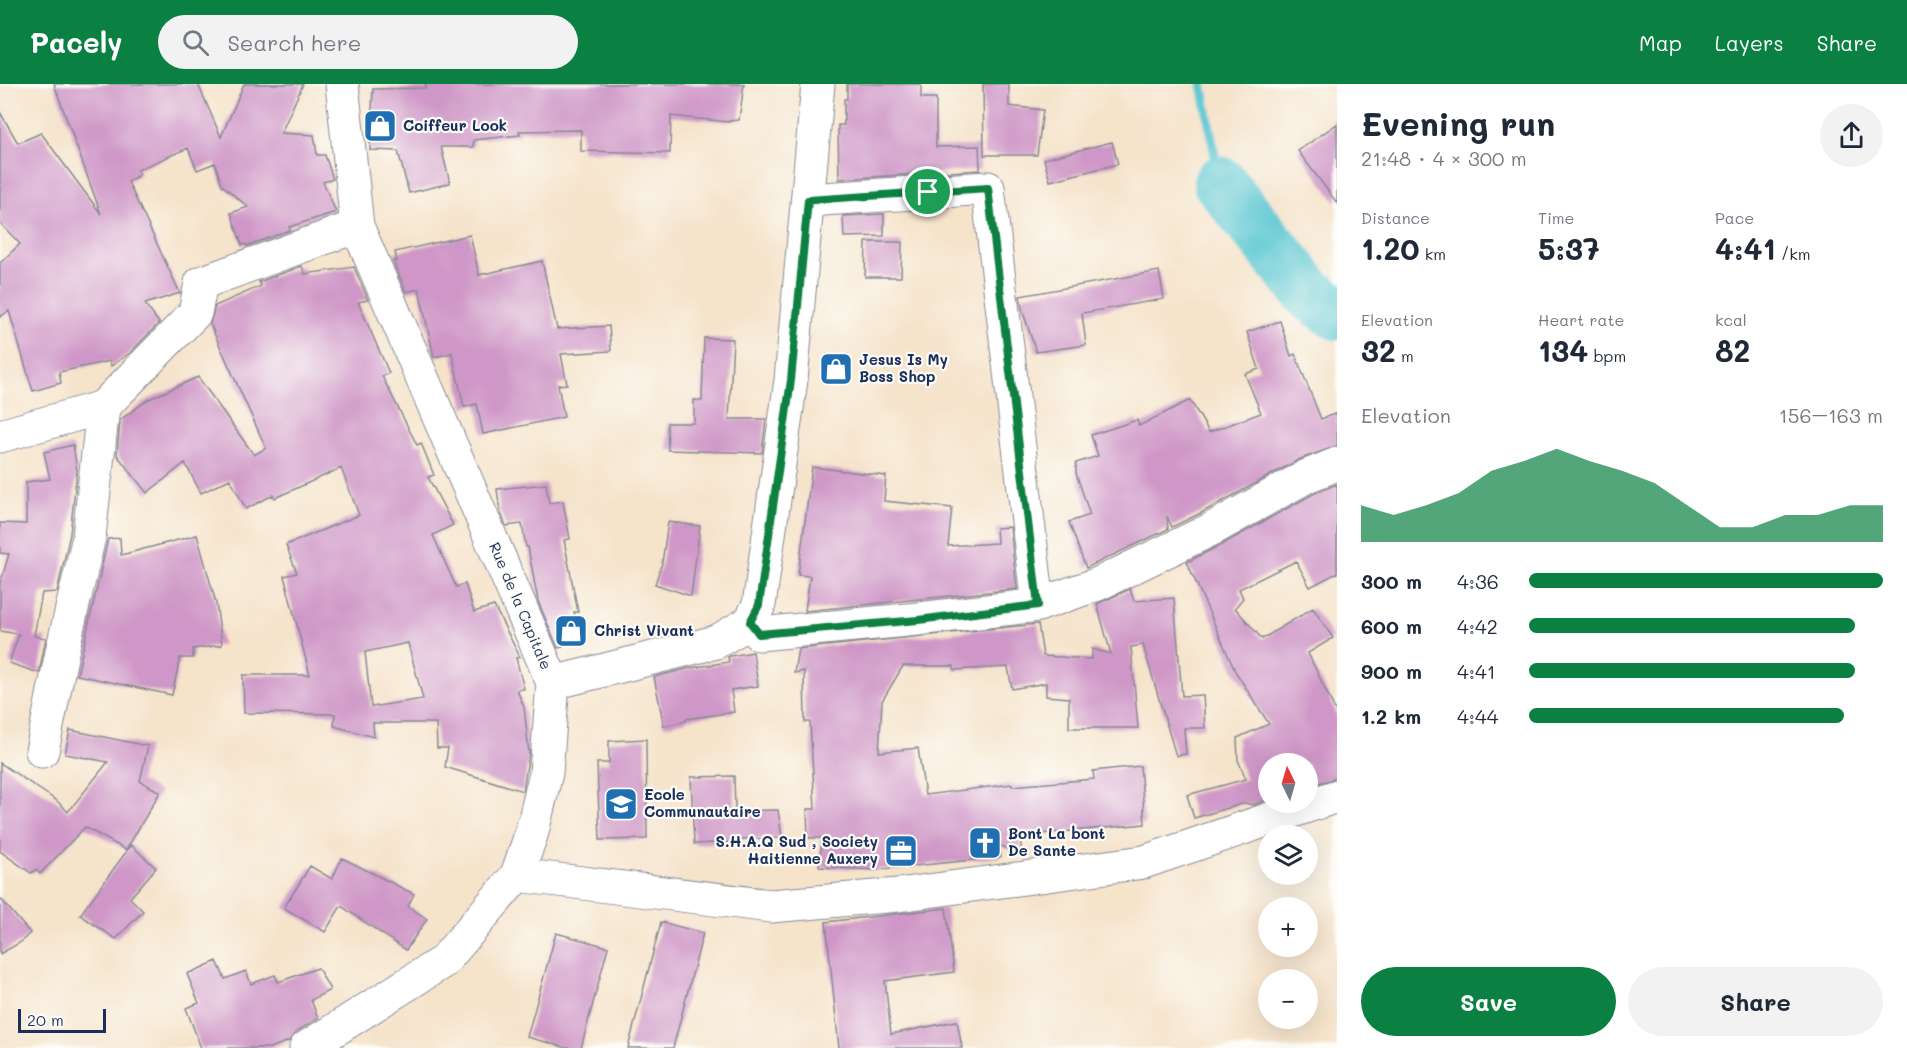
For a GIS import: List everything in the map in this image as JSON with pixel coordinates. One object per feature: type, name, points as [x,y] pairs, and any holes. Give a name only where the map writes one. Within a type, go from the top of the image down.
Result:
[{"type":"street","name":"Rue de la Capitale","points":[[306,1048],[444,961],[517,876],[532,832],[546,773],[553,683],[357,226],[342,84]]},
{"type":"street","points":[[553,683],[716,642],[750,622],[759,605],[791,380],[818,84]]},
{"type":"street","points":[[808,200],[988,188],[1038,605]]},
{"type":"street","points":[[0,436],[103,407],[195,313],[201,283],[357,226]]},
{"type":"street","points":[[42,751],[88,537],[103,407]]},
{"type":"street","points":[[750,622],[759,634],[918,620],[1038,605],[1108,579],[1212,529],[1307,477],[1337,464]]},
{"type":"street","points":[[517,876],[771,906],[898,895],[1144,862],[1337,796]]},
{"type":"building","points":[[54,84],[198,84],[221,137],[244,84],[303,84],[281,133],[314,135],[317,155],[325,155],[333,179],[323,182],[336,212],[289,227],[290,230],[247,246],[242,245],[231,213],[248,207],[222,185],[215,163],[197,170],[188,148],[137,170],[140,174],[128,182],[180,293],[145,304],[159,323],[130,353],[111,366],[110,361],[59,372],[61,383],[33,391],[9,311],[0,317],[0,263],[20,244],[0,223],[0,112],[18,143],[41,133],[101,214]]},
{"type":"building","points":[[425,84],[744,84],[739,120],[729,122],[671,116],[670,153],[581,151],[581,130],[519,131],[520,135],[474,140],[473,147],[441,147],[450,183],[409,193],[398,151],[370,150],[373,89],[426,88]]},
{"type":"building","points":[[847,84],[921,84],[921,98],[936,98],[936,147],[979,146],[980,170],[839,179],[838,125],[844,125],[844,99],[847,99]]},
{"type":"building","points":[[983,84],[1009,84],[1009,106],[1043,110],[1037,155],[984,155]]},
{"type":"building","points":[[1337,124],[1337,203],[1298,151]]},
{"type":"building","points":[[1112,142],[1118,164],[1050,181],[1044,159]]},
{"type":"building","points":[[884,214],[884,236],[844,237],[843,216]]},
{"type":"building","points":[[470,235],[479,275],[542,261],[557,329],[609,326],[611,351],[561,354],[567,384],[558,385],[564,417],[483,434],[477,404],[464,407],[452,353],[434,357],[419,289],[406,292],[393,261],[397,261],[395,252]]},
{"type":"building","points":[[866,242],[902,242],[901,277],[865,277]]},
{"type":"building","points":[[302,266],[305,274],[354,267],[368,300],[358,302],[389,373],[382,376],[417,445],[421,443],[434,475],[428,477],[453,525],[433,535],[456,587],[465,584],[474,612],[494,606],[520,657],[516,658],[524,689],[517,690],[524,707],[529,753],[523,791],[445,767],[448,748],[437,748],[436,723],[373,723],[374,737],[334,726],[335,714],[244,713],[243,675],[310,675],[284,576],[297,573],[286,545],[359,515],[341,468],[275,498],[273,495],[246,509],[230,479],[201,493],[185,463],[147,493],[117,455],[120,420],[149,399],[198,377],[254,455],[266,448],[210,324],[215,306],[261,286],[259,282]],"holes":[[[408,643],[423,699],[371,707],[365,652]]]},
{"type":"building","points":[[1159,271],[1164,299],[1082,313],[1086,345],[1036,352],[1020,296]]},
{"type":"building","points":[[1280,321],[1291,356],[1295,354],[1321,419],[1337,413],[1337,446],[1298,460],[1172,527],[1167,516],[1168,529],[1086,568],[1069,522],[1090,515],[1076,473],[1076,463],[1098,456],[1091,435],[1137,420],[1139,426],[1190,400],[1209,432],[1261,413],[1245,374],[1259,369],[1247,332]]},
{"type":"building","points":[[704,338],[733,339],[729,419],[766,419],[762,453],[668,450],[667,423],[694,423],[694,400],[702,401]]},
{"type":"building","points":[[73,445],[77,470],[70,534],[57,592],[42,593],[34,636],[46,638],[39,673],[9,663],[19,634],[0,631],[0,584],[9,554],[0,553],[0,523],[26,524],[26,482],[50,479],[44,452]]},
{"type":"building","points":[[812,467],[886,476],[884,501],[952,508],[948,546],[997,543],[996,528],[1010,527],[1017,589],[805,611],[810,576],[798,575]]},
{"type":"building","points":[[546,484],[549,503],[563,501],[570,539],[564,540],[578,612],[574,612],[579,634],[561,639],[563,647],[558,648],[538,601],[522,524],[506,526],[500,511],[497,489]]},
{"type":"building","points":[[1337,484],[1337,573],[1310,587],[1296,561],[1239,589],[1243,598],[1235,608],[1262,639],[1313,608],[1333,638],[1308,653],[1337,714],[1337,778],[1318,783],[1318,753],[1258,753],[1258,803],[1253,805],[1245,803],[1194,818],[1187,795],[1246,779],[1238,760],[1237,738],[1269,724],[1235,671],[1187,562],[1315,493]]},
{"type":"building","points":[[668,522],[700,526],[691,596],[655,584],[662,563]]},
{"type":"building","points":[[197,535],[216,603],[222,645],[193,649],[193,658],[180,658],[172,695],[77,675],[108,539],[120,538],[121,555]]},
{"type":"building","points":[[1130,589],[1134,601],[1174,598],[1182,696],[1203,695],[1205,728],[1184,728],[1186,754],[1176,756],[1143,645],[1131,647],[1138,728],[1069,728],[1069,698],[1046,696],[1046,683],[1012,689],[1008,667],[954,670],[954,666],[903,666],[882,701],[879,752],[918,748],[925,795],[1012,784],[1012,786],[1094,779],[1093,771],[1140,766],[1145,824],[1020,836],[1022,855],[999,845],[1001,857],[875,870],[819,867],[822,838],[808,838],[807,809],[815,809],[810,722],[805,722],[804,671],[794,673],[798,649],[1038,624],[1043,656],[1092,659],[1092,649],[1111,654],[1097,604]]},
{"type":"building","points":[[753,652],[758,686],[731,690],[734,712],[686,719],[686,721],[664,726],[654,677],[729,662],[728,657],[730,656]]},
{"type":"building","points":[[70,730],[148,746],[140,781],[160,792],[126,850],[85,827],[40,874],[36,870],[31,873],[0,851],[0,763],[57,801],[68,812],[108,762],[65,754]]},
{"type":"building","points":[[646,739],[647,839],[600,840],[597,763],[609,763],[609,741]]},
{"type":"building","points":[[734,776],[735,811],[778,810],[782,838],[736,839],[736,842],[694,844],[691,777]]},
{"type":"building","points":[[131,845],[156,868],[130,898],[143,911],[116,939],[80,915]]},
{"type":"building","points":[[342,858],[414,894],[408,906],[427,919],[406,950],[341,906],[325,932],[284,908],[310,866],[332,879]]},
{"type":"building","points":[[0,898],[30,933],[21,942],[0,954]]},
{"type":"building","points":[[946,908],[954,972],[885,981],[891,1034],[957,1021],[962,1048],[839,1048],[826,922]]},
{"type":"building","points":[[661,922],[703,933],[673,1048],[628,1048]]},
{"type":"building","points":[[556,933],[608,947],[581,1048],[567,1048],[527,1037]]},
{"type":"building","points":[[217,961],[225,979],[246,971],[251,984],[275,975],[278,982],[318,968],[330,990],[311,1000],[318,1018],[296,1032],[289,1041],[270,1048],[201,1048],[186,1008],[199,1003],[187,974]]},
{"type":"waterway","points":[[1202,84],[1220,183]]},
{"type":"waterway","points":[[1220,183],[1311,295],[1337,313]]},
{"type":"place","name":"Coiffeur Look","points":[[380,126]]},
{"type":"place","name":"Jesus Is My Boss Shop","points":[[836,369]]},
{"type":"place","name":"Christ Vivant","points":[[571,631]]},
{"type":"place","name":"Ecole Communautaire","points":[[621,804]]},
{"type":"place","name":"Bont La bont De Sante","points":[[985,843]]},
{"type":"place","name":"S.H.A.Q Sud , Society Haitienne Auxery","points":[[901,851]]},
{"type":"route","points":[[988,188],[1038,605],[918,620],[759,634],[750,622],[759,605],[791,380],[808,200],[928,192],[988,188]]}]
